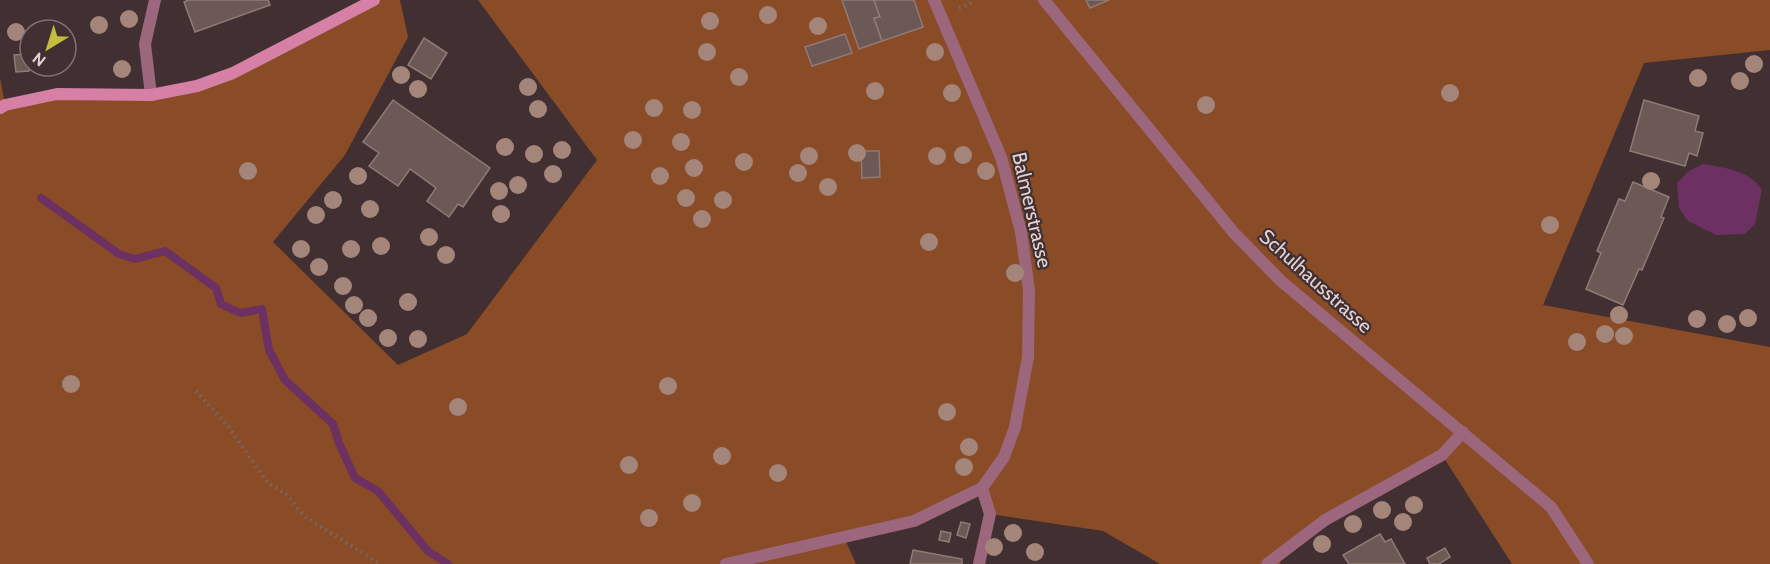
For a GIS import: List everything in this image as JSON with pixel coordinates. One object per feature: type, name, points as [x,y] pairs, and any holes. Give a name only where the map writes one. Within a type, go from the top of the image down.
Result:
[{"type":"street","points":[[152,95],[145,44],[155,0]]},
{"type":"street","points":[[0,108],[57,94],[152,95],[197,86],[233,73],[374,0]]},
{"type":"street","name":"Balmerstrasse","points":[[726,564],[914,521],[982,488],[1004,457],[1015,427],[1028,357],[1029,290],[1021,232],[1001,157],[934,0]]},
{"type":"street","name":"Schulhausstrasse","points":[[1044,0],[1234,233],[1281,281],[1551,507],[1588,564]]},
{"type":"street","points":[[1267,564],[1325,520],[1442,455],[1463,432]]},
{"type":"street","points":[[979,564],[990,514],[982,488]]},
{"type":"path","points":[[196,391],[228,426],[267,483],[286,494],[305,517],[380,564]]},
{"type":"shaded area","points":[[374,0],[400,0],[408,37],[345,155],[273,242],[398,365],[467,334],[597,160],[478,0],[1770,0],[1770,50],[1644,63],[1543,305],[1770,347],[1770,564],[1512,564],[1442,455],[1325,520],[1277,557],[1281,564],[1160,564],[1103,531],[990,514],[982,488],[914,521],[844,537],[856,564],[0,564],[0,78],[5,104],[197,86]]},
{"type":"shaded area","points":[[1703,164],[1744,174],[1757,183],[1762,190],[1755,224],[1745,234],[1716,235],[1688,221],[1679,208],[1677,183],[1689,171]]},
{"type":"building","points":[[188,0],[268,0],[270,5],[195,32],[184,2]]},
{"type":"building","points":[[842,0],[874,0],[880,17],[874,18],[882,41],[859,49]]},
{"type":"building","points":[[874,0],[914,0],[923,27],[882,41],[874,18],[880,17]]},
{"type":"building","points":[[1086,0],[1109,0],[1090,8]]},
{"type":"building","points":[[845,34],[852,53],[812,66],[805,47]]},
{"type":"building","points":[[424,38],[447,53],[431,79],[408,65]]},
{"type":"building","points":[[14,55],[18,55],[18,72],[16,72]]},
{"type":"building","points":[[393,100],[490,168],[463,207],[458,204],[449,217],[427,201],[436,188],[410,169],[398,186],[369,166],[379,153],[363,142]]},
{"type":"building","points":[[1644,100],[1699,116],[1695,131],[1703,133],[1697,156],[1689,153],[1685,166],[1630,151]]},
{"type":"building","points":[[861,151],[879,151],[880,177],[862,178]]},
{"type":"building","points":[[1633,182],[1669,197],[1661,217],[1664,218],[1642,270],[1639,269],[1623,305],[1586,289],[1601,253],[1597,251],[1619,199],[1625,201]]},
{"type":"building","points":[[961,522],[970,524],[966,538],[957,535]]},
{"type":"building","points":[[941,531],[951,533],[949,542],[939,540]]},
{"type":"building","points":[[1380,534],[1385,542],[1391,539],[1405,564],[1349,564],[1343,555]]},
{"type":"building","points":[[1445,548],[1450,557],[1439,564],[1430,564],[1427,558]]},
{"type":"building","points":[[913,550],[962,559],[962,564],[910,564]]},
{"type":"waterway","points":[[41,198],[119,254],[135,259],[165,251],[216,288],[221,304],[240,313],[262,309],[269,350],[285,380],[333,424],[355,478],[378,491],[428,551],[448,564]]}]
